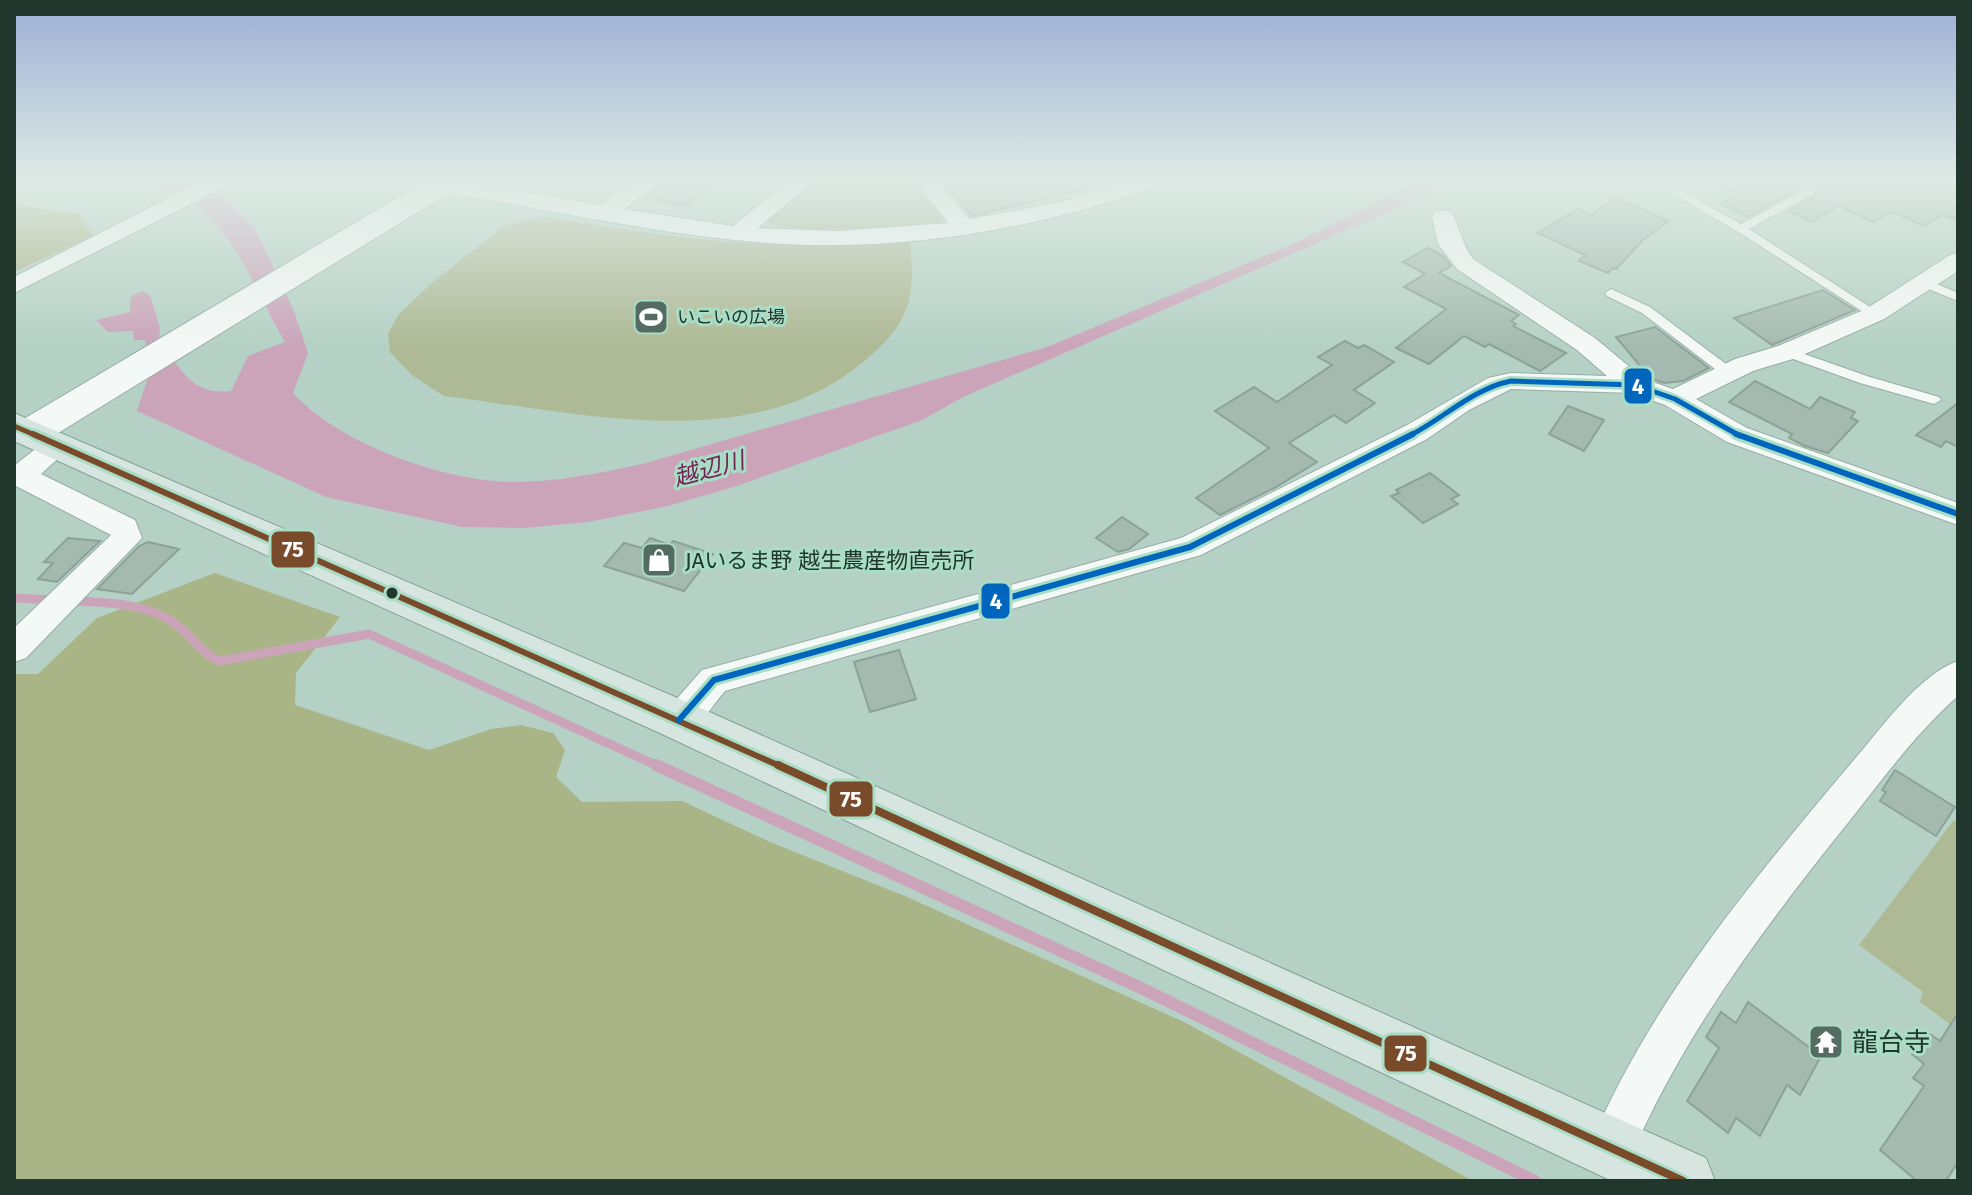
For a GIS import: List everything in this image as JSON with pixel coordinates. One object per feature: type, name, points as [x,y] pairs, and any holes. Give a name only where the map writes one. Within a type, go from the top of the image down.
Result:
[{"type":"main road","points":[[35,434],[679,720],[1683,1181]]},
{"type":"street","points":[[14,286],[114,235]]},
{"type":"street","points":[[14,649],[127,538],[124,528],[20,476],[35,434],[100,389],[351,235]]},
{"type":"street","points":[[775,235],[850,235]]},
{"type":"street","points":[[1448,235],[1450,244],[1465,264],[1586,344],[1635,385]]},
{"type":"street","points":[[1675,399],[1729,373],[1875,314],[1958,260]]},
{"type":"street","points":[[679,720],[714,680],[1190,547],[1417,432],[1459,404],[1497,384],[1511,381],[1635,385],[1675,399],[1737,435],[1958,514]]},
{"type":"street","points":[[1612,1148],[1635,1094],[1689,1005],[1785,871],[1917,711],[1958,675]]},
{"type":"lane","points":[[1750,235],[1875,314]]},
{"type":"lane","points":[[1925,283],[1958,297]]},
{"type":"lane","points":[[1611,293],[1646,310],[1729,373]]},
{"type":"lane","points":[[1787,352],[1865,380],[1934,400]]},
{"type":"green space","points":[[14,235],[93,236],[14,272]]},
{"type":"green space","name":"いこいの広場","points":[[493,235],[669,235],[749,243],[829,246],[910,241],[912,262],[906,310],[890,336],[862,363],[817,392],[768,410],[715,419],[660,421],[605,417],[444,396],[413,376],[390,352],[388,333],[399,314],[434,281]]},
{"type":"green space","points":[[215,573],[340,617],[296,673],[295,705],[429,750],[491,729],[521,725],[553,733],[565,750],[556,777],[582,802],[682,801],[770,842],[907,897],[1186,1023],[1473,1181],[14,1181],[14,674],[38,674],[97,618]]},
{"type":"green space","points":[[1954,820],[1958,822],[1958,1030],[1920,1002],[1923,992],[1859,945]]},
{"type":"water","name":"越辺川","points":[[225,235],[258,235],[294,311],[308,353],[293,393],[313,411],[365,443],[425,467],[485,480],[529,482],[563,479],[646,463],[1047,347],[1311,235],[1337,235],[963,397],[922,420],[737,486],[668,506],[588,522],[524,528],[462,527],[326,497],[137,411],[150,371],[145,340],[134,340],[133,331],[108,332],[96,320],[130,312],[131,296],[142,291],[150,295],[160,328],[159,339],[180,370],[206,389],[231,391],[248,356],[285,342]]},
{"type":"building","points":[[1542,235],[1650,235],[1608,273],[1579,261],[1585,255]]},
{"type":"building","points":[[1428,248],[1443,256],[1451,266],[1439,273],[1519,315],[1511,321],[1516,324],[1513,326],[1566,353],[1540,371],[1489,344],[1485,347],[1464,336],[1429,364],[1396,348],[1446,309],[1404,287],[1425,274],[1403,262]]},
{"type":"building","points":[[1823,290],[1855,310],[1772,345],[1734,318]]},
{"type":"building","points":[[1655,327],[1709,368],[1683,381],[1664,383],[1650,378],[1616,337]]},
{"type":"building","points":[[1345,341],[1358,348],[1364,345],[1394,362],[1354,390],[1375,403],[1346,423],[1334,415],[1289,443],[1317,462],[1276,487],[1220,515],[1196,498],[1269,448],[1215,411],[1254,387],[1277,402],[1332,365],[1318,357]]},
{"type":"building","points":[[1755,381],[1810,409],[1820,397],[1855,412],[1851,418],[1858,421],[1828,453],[1805,446],[1789,438],[1792,434],[1729,402]]},
{"type":"building","points":[[1958,403],[1958,447],[1946,441],[1941,447],[1916,435]]},
{"type":"building","points":[[1568,406],[1604,420],[1584,451],[1549,434]]},
{"type":"building","points":[[1430,473],[1459,495],[1451,499],[1458,504],[1423,523],[1391,496],[1399,493],[1396,490]]},
{"type":"building","points":[[1122,517],[1148,534],[1129,549],[1118,552],[1096,538]]},
{"type":"building","points":[[68,538],[100,541],[57,582],[38,579],[53,563],[44,562]]},
{"type":"building","name":"JAいるま野 越生農産物直売所","points":[[650,538],[670,545],[673,541],[713,554],[684,591],[604,566],[624,543],[642,548]]},
{"type":"building","points":[[148,542],[179,549],[132,594],[97,589],[139,546]]},
{"type":"building","points":[[899,650],[916,699],[870,712],[854,662]]},
{"type":"building","points":[[1895,770],[1955,807],[1936,836],[1880,801],[1886,792],[1882,790]]},
{"type":"building","points":[[1748,1002],[1821,1056],[1800,1095],[1787,1085],[1760,1136],[1736,1118],[1728,1133],[1687,1101],[1719,1048],[1706,1037],[1721,1012],[1736,1023]]},
{"type":"building","points":[[1958,1013],[1958,1162],[1946,1181],[1917,1181],[1880,1150],[1924,1086],[1913,1078],[1924,1064],[1912,1054],[1927,1032],[1940,1041]]},
{"type":"waterway","points":[[14,598],[55,600]]},
{"type":"waterway","points":[[70,601],[126,605],[167,618],[202,650],[220,661],[369,634],[660,767]]},
{"type":"waterway","points":[[656,765],[1139,987],[1535,1181]]},
{"type":"transit line","name":"4","points":[[679,720],[714,680],[1190,547],[1417,432],[1459,404],[1497,384],[1511,381],[1635,385],[1675,399],[1737,435],[1958,514]]},
{"type":"transit line","name":"75","points":[[14,426],[679,720],[1683,1181]]},
{"type":"place","name":"いこいの広場","points":[[651,317]]},
{"type":"place","name":"JAいるま野 越生農産物直売所","points":[[659,560]]},
{"type":"place","name":"龍台寺","points":[[1826,1042]]}]
